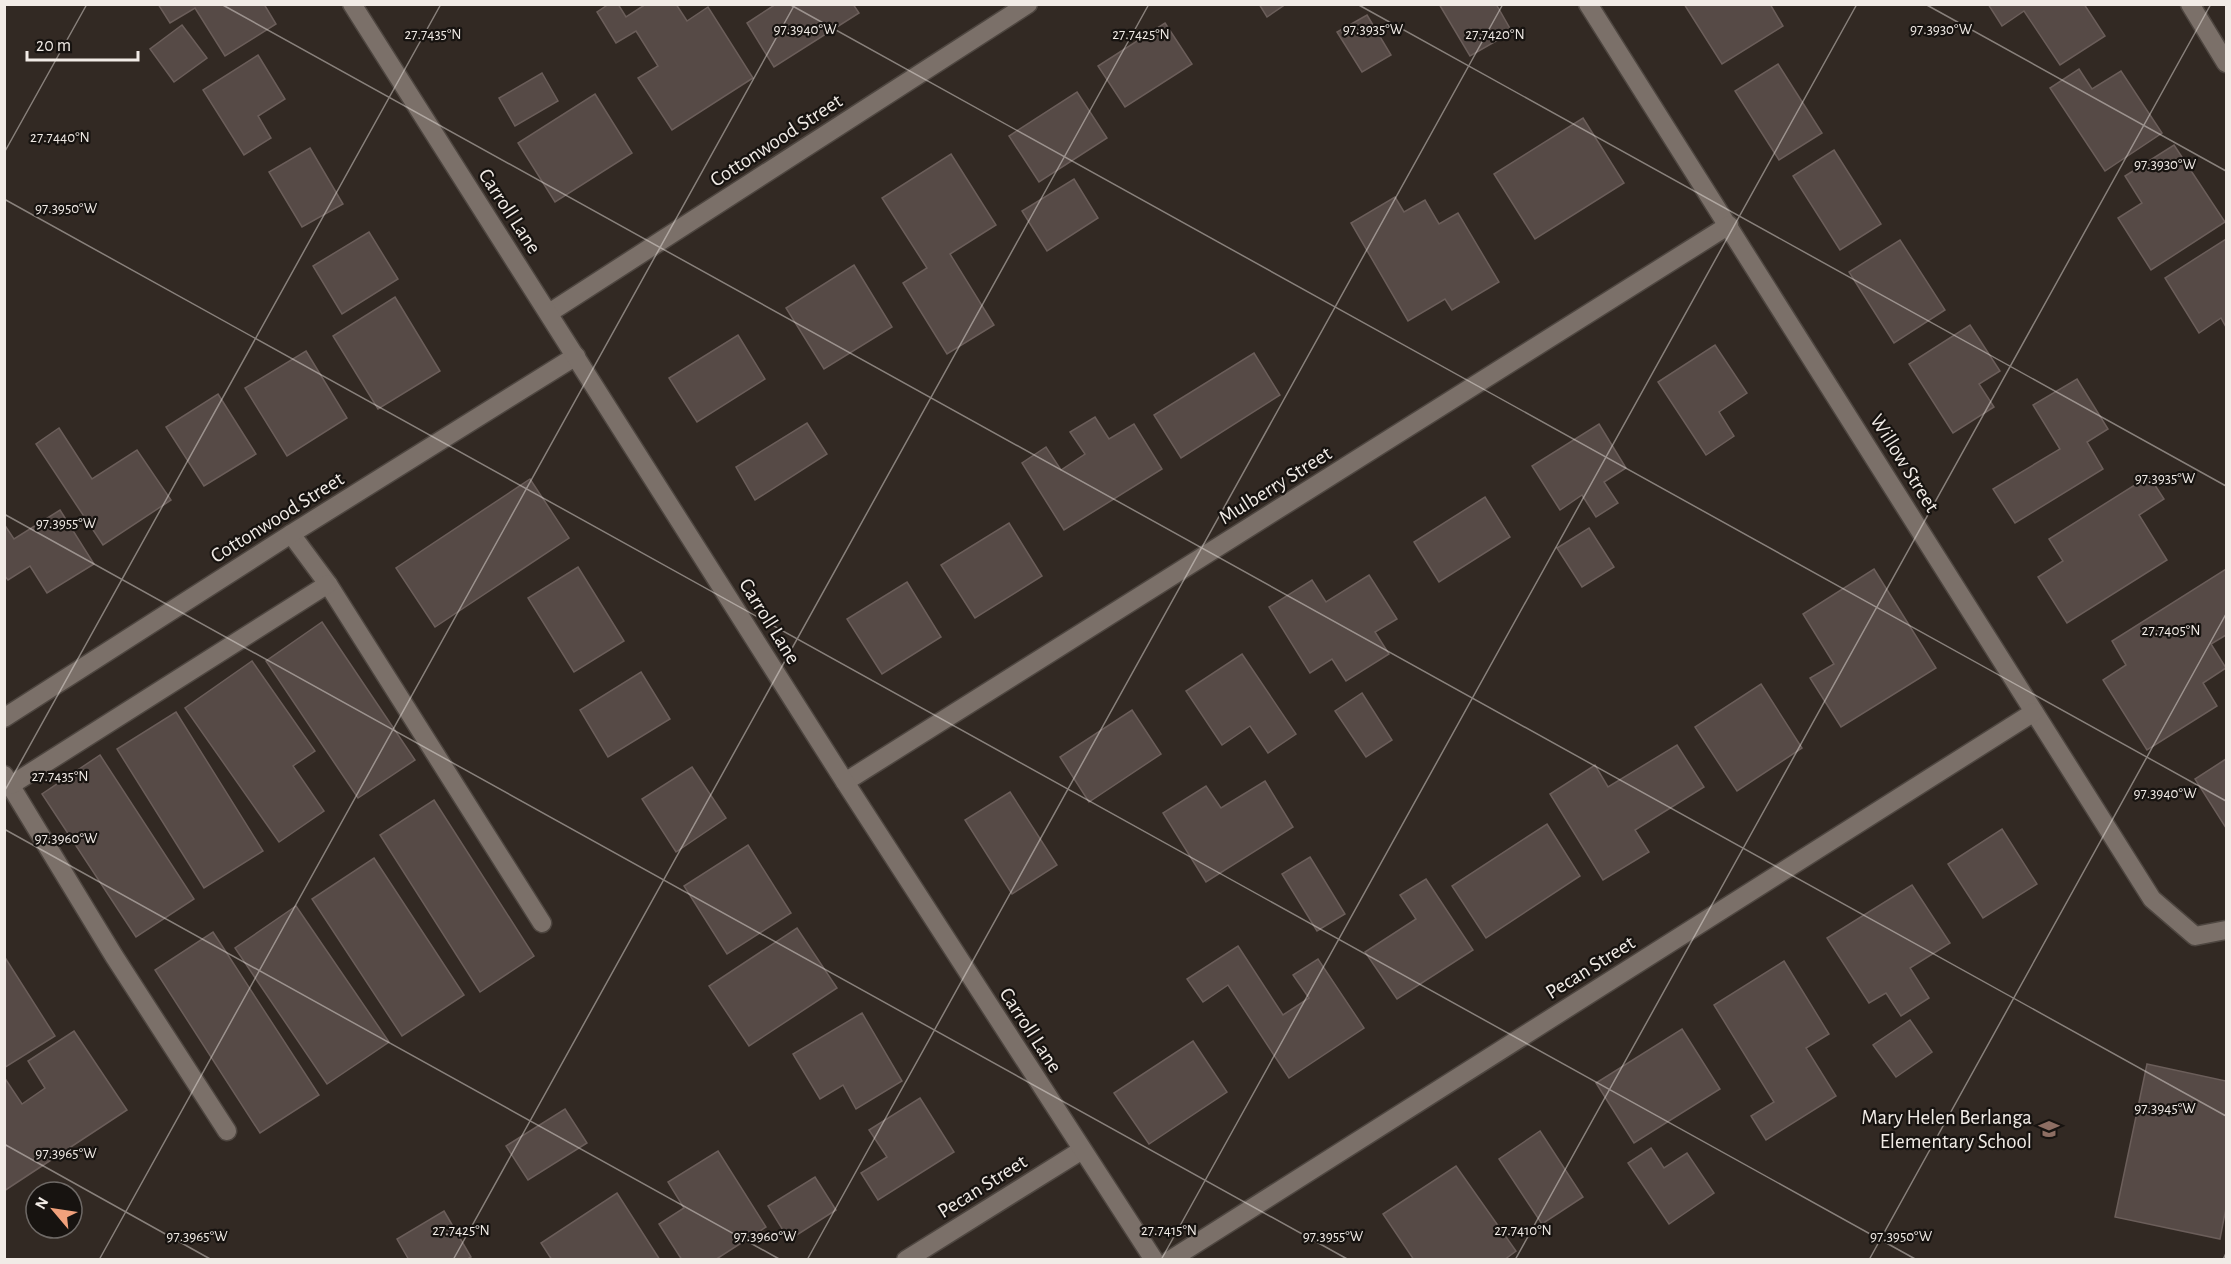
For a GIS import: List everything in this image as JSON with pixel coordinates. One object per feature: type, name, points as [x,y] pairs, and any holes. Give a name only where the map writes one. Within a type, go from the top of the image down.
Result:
[{"type":"street","name":"Carroll Lane","points":[[352,4],[845,782],[1154,1260]]},
{"type":"street","name":"Cottonwood Street","points":[[549,313],[1028,4]]},
{"type":"street","name":"Willow Street","points":[[1588,4],[2152,899],[2195,936],[2226,930]]},
{"type":"street","points":[[2190,4],[2226,63]]},
{"type":"street","name":"Mulberry Street","points":[[845,782],[1729,225]]},
{"type":"street","name":"Cottonwood Street","points":[[4,718],[291,534],[576,356]]},
{"type":"street","points":[[291,534],[328,584],[542,923]]},
{"type":"street","points":[[227,1131],[114,956],[8,780],[328,584]]},
{"type":"street","name":"Pecan Street","points":[[1170,1260],[2034,711]]},
{"type":"street","name":"Pecan Street","points":[[906,1260],[1082,1150]]},
{"type":"building","points":[[158,4],[264,4],[276,24],[225,56],[195,8],[170,23]]},
{"type":"building","points":[[609,4],[618,4],[626,17],[646,4],[676,4],[687,21],[708,7],[753,78],[672,130],[638,78],[658,66],[636,31],[616,43],[597,12]]},
{"type":"building","points":[[776,4],[853,4],[859,13],[774,67],[747,23]]},
{"type":"building","points":[[1259,4],[1286,4],[1267,17]]},
{"type":"building","points":[[1439,4],[1496,4],[1512,32],[1470,56]]},
{"type":"building","points":[[1684,4],[1770,4],[1783,26],[1722,64]]},
{"type":"building","points":[[1988,4],[2084,4],[2105,36],[2060,65],[2024,11],[2002,26]]},
{"type":"building","points":[[1367,15],[1391,55],[1362,72],[1337,32]]},
{"type":"building","points":[[1165,23],[1192,64],[1125,107],[1098,66]]},
{"type":"building","points":[[182,25],[207,58],[174,82],[150,49]]},
{"type":"building","points":[[258,55],[285,99],[258,116],[271,138],[244,155],[203,90]]},
{"type":"building","points":[[1778,64],[1822,133],[1779,160],[1735,91]]},
{"type":"building","points":[[2079,69],[2092,89],[2121,71],[2162,133],[2105,171],[2050,88]]},
{"type":"building","points":[[542,73],[558,101],[515,126],[499,98]]},
{"type":"building","points":[[1077,92],[1107,138],[1039,182],[1009,136]]},
{"type":"building","points":[[595,94],[632,153],[555,202],[518,143]]},
{"type":"building","points":[[1583,118],[1624,183],[1535,239],[1494,174]]},
{"type":"building","points":[[2174,145],[2225,222],[2151,270],[2118,218],[2142,203],[2125,176]]},
{"type":"building","points":[[310,148],[343,204],[302,227],[269,172]]},
{"type":"building","points":[[1834,150],[1881,224],[1840,250],[1793,176]]},
{"type":"building","points":[[951,154],[996,225],[950,254],[994,325],[947,354],[903,283],[927,268],[882,198]]},
{"type":"building","points":[[1074,179],[1098,218],[1047,251],[1022,211]]},
{"type":"building","points":[[1395,197],[1404,212],[1425,200],[1439,224],[1458,213],[1499,282],[1452,310],[1445,299],[1408,321],[1351,223]]},
{"type":"building","points":[[369,232],[398,279],[342,314],[313,266]]},
{"type":"building","points":[[2226,239],[2226,327],[2221,318],[2199,333],[2165,278]]},
{"type":"building","points":[[1900,240],[1945,310],[1894,343],[1849,272]]},
{"type":"building","points":[[854,265],[892,327],[824,369],[786,308]]},
{"type":"building","points":[[395,297],[440,371],[378,409],[333,336]]},
{"type":"building","points":[[1970,325],[2000,371],[1979,384],[1994,407],[1953,433],[1909,364]]},
{"type":"building","points":[[738,335],[765,379],[697,422],[669,378]]},
{"type":"building","points":[[1715,345],[1747,393],[1719,412],[1734,436],[1706,455],[1658,382]]},
{"type":"building","points":[[306,351],[347,418],[287,456],[245,388]]},
{"type":"building","points":[[1254,353],[1280,395],[1181,458],[1154,415]]},
{"type":"building","points":[[2077,379],[2108,429],[2087,442],[2103,469],[2015,523],[1993,489],[2060,449],[2033,405]]},
{"type":"building","points":[[218,394],[256,454],[204,486],[166,427]]},
{"type":"building","points":[[1095,417],[1109,439],[1134,424],[1162,469],[1064,530],[1022,463],[1046,447],[1061,470],[1085,454],[1070,432]]},
{"type":"building","points":[[807,423],[827,454],[755,500],[736,467]]},
{"type":"building","points":[[1599,424],[1626,468],[1604,482],[1618,503],[1596,517],[1582,495],[1560,510],[1532,466]]},
{"type":"building","points":[[59,428],[92,479],[137,450],[171,500],[103,545],[36,444]]},
{"type":"building","points":[[2149,476],[2164,499],[2139,515],[2167,560],[2067,623],[2038,577],[2063,561],[2049,539]]},
{"type":"building","points":[[530,479],[569,538],[435,627],[396,568]]},
{"type":"building","points":[[1485,497],[1510,537],[1439,582],[1414,542]]},
{"type":"building","points":[[60,510],[94,564],[47,593],[30,566],[8,580],[4,575],[4,524],[14,539]]},
{"type":"building","points":[[1009,523],[1042,576],[975,618],[941,565]]},
{"type":"building","points":[[1589,528],[1614,567],[1582,587],[1557,548]]},
{"type":"building","points":[[578,567],[624,641],[574,672],[528,598]]},
{"type":"building","points":[[1874,569],[1936,668],[1841,727],[1810,678],[1834,664],[1803,614]]},
{"type":"building","points":[[2226,569],[2226,635],[2211,644],[2226,668],[2203,683],[2217,706],[2147,750],[2103,680],[2126,665],[2112,641]]},
{"type":"building","points":[[1369,575],[1397,619],[1375,632],[1389,654],[1346,681],[1332,659],[1310,673],[1269,607],[1312,580],[1326,602]]},
{"type":"building","points":[[907,582],[941,637],[882,674],[847,619]]},
{"type":"building","points":[[322,622],[415,760],[358,798],[266,661]]},
{"type":"building","points":[[1242,654],[1296,734],[1268,753],[1250,726],[1222,745],[1186,691]]},
{"type":"building","points":[[252,661],[315,751],[293,766],[324,811],[279,842],[185,708]]},
{"type":"building","points":[[641,672],[670,719],[608,757],[580,710]]},
{"type":"building","points":[[1761,684],[1802,748],[1737,791],[1695,727]]},
{"type":"building","points":[[1362,693],[1392,740],[1366,757],[1335,711]]},
{"type":"building","points":[[1132,710],[1161,754],[1089,802],[1060,757]]},
{"type":"building","points":[[176,712],[263,851],[204,888],[117,749]]},
{"type":"building","points":[[1677,745],[1704,787],[1635,830],[1649,852],[1603,880],[1550,794],[1595,765],[1608,787]]},
{"type":"building","points":[[100,755],[194,899],[136,937],[42,794]]},
{"type":"building","points":[[2226,759],[2226,828],[2195,779]]},
{"type":"building","points":[[692,767],[726,818],[676,852],[642,799]]},
{"type":"building","points":[[1265,781],[1293,827],[1206,882],[1163,813],[1206,786],[1221,808]]},
{"type":"building","points":[[1010,792],[1057,865],[1012,894],[965,820]]},
{"type":"building","points":[[434,800],[534,956],[480,992],[380,835]]},
{"type":"building","points":[[1547,824],[1580,876],[1486,938],[1452,886]]},
{"type":"building","points":[[2002,829],[2037,884],[1983,918],[1948,864]]},
{"type":"building","points":[[748,845],[791,913],[727,954],[684,886]]},
{"type":"building","points":[[1310,857],[1345,914],[1317,931],[1282,874]]},
{"type":"building","points":[[374,858],[464,995],[402,1036],[312,899]]},
{"type":"building","points":[[1426,879],[1473,950],[1397,999],[1365,952],[1416,919],[1400,895]]},
{"type":"building","points":[[1912,885],[1950,943],[1910,968],[1929,998],[1901,1016],[1886,993],[1869,1003],[1827,938]]},
{"type":"building","points":[[296,906],[389,1042],[327,1084],[235,948]]},
{"type":"building","points":[[797,928],[837,988],[749,1046],[709,986]]},
{"type":"building","points":[[213,932],[319,1095],[260,1133],[155,970]]},
{"type":"building","points":[[1238,946],[1283,1015],[1309,998],[1293,975],[1318,959],[1364,1028],[1289,1078],[1228,985],[1203,1002],[1187,979]]},
{"type":"building","points":[[4,956],[55,1036],[4,1068]]},
{"type":"building","points":[[1784,961],[1829,1034],[1806,1048],[1836,1096],[1766,1140],[1751,1116],[1774,1102],[1714,1005]]},
{"type":"building","points":[[862,1013],[902,1081],[856,1109],[843,1085],[820,1099],[793,1054]]},
{"type":"building","points":[[1910,1020],[1932,1052],[1896,1077],[1873,1045]]},
{"type":"building","points":[[1682,1029],[1720,1089],[1634,1143],[1596,1083]]},
{"type":"building","points":[[74,1031],[127,1110],[4,1191],[4,1077],[22,1104],[45,1088],[28,1061]]},
{"type":"building","points":[[1193,1041],[1227,1092],[1149,1144],[1114,1093]]},
{"type":"building","points":[[2147,1064],[2226,1081],[2226,1208],[2220,1239],[2115,1217]]},
{"type":"building","points":[[920,1098],[954,1152],[878,1200],[861,1173],[887,1157],[869,1130]]},
{"type":"building","points":[[565,1109],[587,1143],[528,1180],[506,1146]]},
{"type":"building","points":[[1540,1131],[1583,1197],[1542,1224],[1499,1159]]},
{"type":"building","points":[[1651,1148],[1664,1168],[1687,1153],[1714,1193],[1669,1224],[1628,1163]]},
{"type":"building","points":[[718,1151],[766,1227],[715,1260],[682,1260],[659,1224],[684,1208],[668,1182]]},
{"type":"building","points":[[1456,1166],[1516,1251],[1504,1260],[1414,1260],[1383,1214]]},
{"type":"building","points":[[815,1177],[836,1210],[789,1240],[768,1206]]},
{"type":"building","points":[[617,1193],[660,1260],[552,1260],[541,1243]]},
{"type":"building","points":[[444,1211],[471,1257],[466,1260],[409,1260],[397,1239]]},
{"type":"place","name":"Mary Helen Berlanga Elementary School","points":[[2049,1129]]}]
